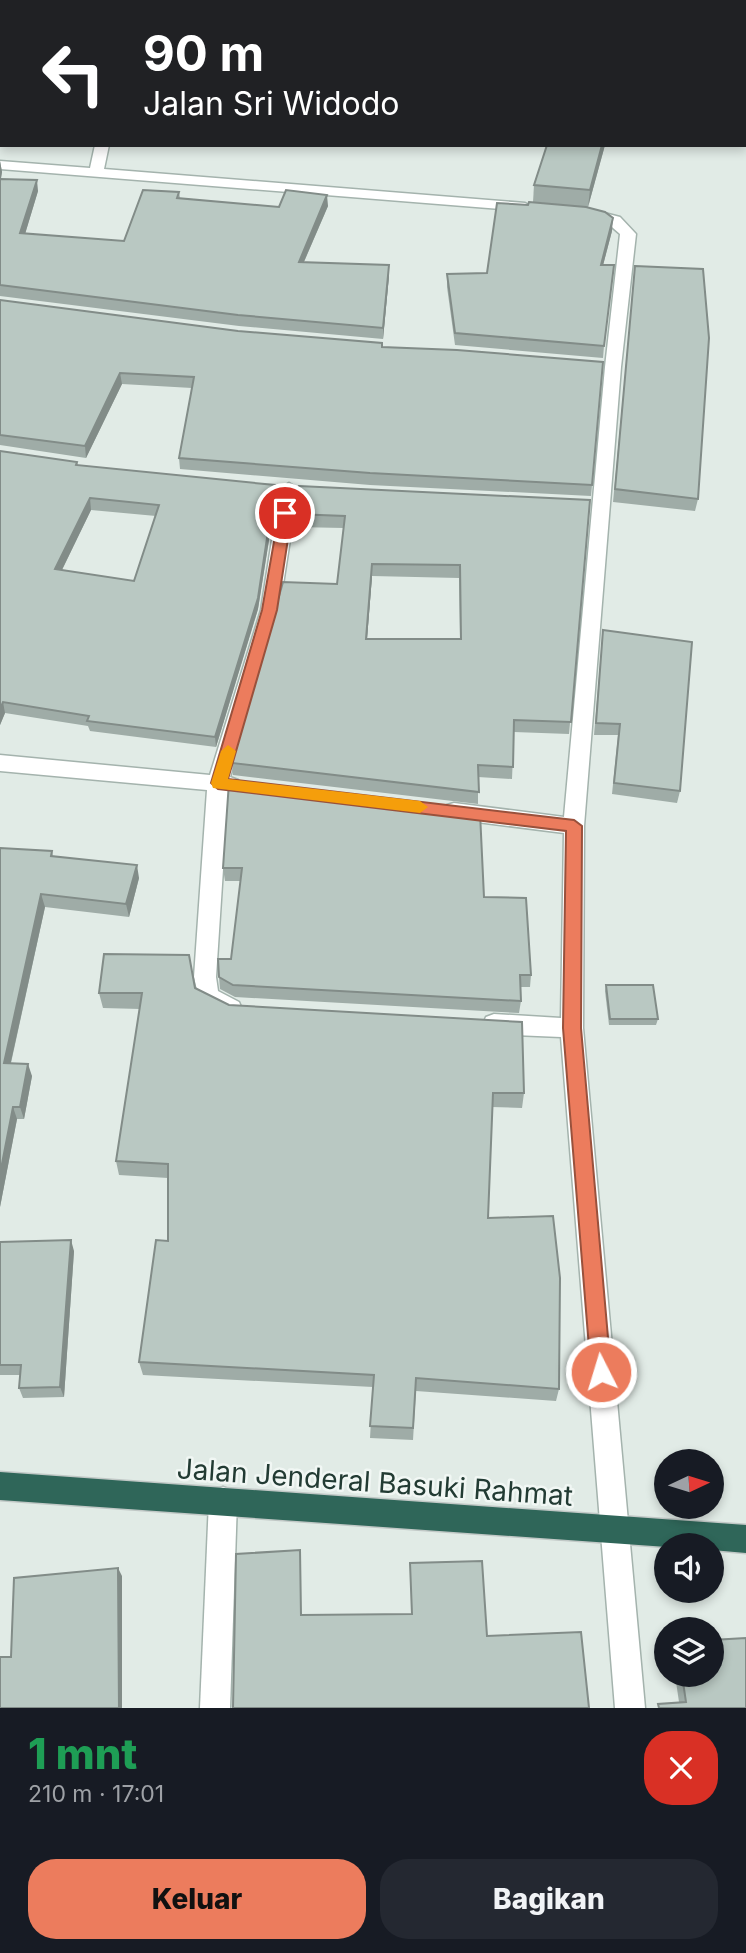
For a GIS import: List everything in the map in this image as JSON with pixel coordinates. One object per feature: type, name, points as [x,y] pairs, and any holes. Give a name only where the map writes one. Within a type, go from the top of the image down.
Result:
[{"type":"highway","name":"Jalan Jenderal Basuki Rahmat","points":[[0,1486],[746,1539]]},
{"type":"street","points":[[96,173],[102,147]]},
{"type":"street","points":[[0,165],[545,209]]},
{"type":"street","points":[[573,211],[607,217],[622,223],[628,234],[607,366],[596,505],[574,826],[572,1028],[630,1708]]},
{"type":"street","points":[[259,1011],[231,1009],[208,996],[205,976],[218,783],[270,610],[290,489]]},
{"type":"street","points":[[0,764],[246,787]]},
{"type":"street","points":[[437,809],[574,826]]},
{"type":"street","points":[[477,1023],[572,1028]]},
{"type":"street","points":[[215,1708],[223,1501]]},
{"type":"building","points":[[546,147],[601,147],[590,190],[534,185]]},
{"type":"building","points":[[0,179],[37,180],[20,233],[124,241],[143,190],[179,192],[177,198],[279,207],[286,190],[327,195],[299,262],[389,265],[383,328],[238,315],[0,285]]},
{"type":"building","points":[[529,202],[586,207],[605,212],[613,218],[601,265],[614,265],[604,346],[455,333],[447,274],[487,273],[497,203],[528,205]]},
{"type":"building","points":[[635,266],[703,269],[709,338],[698,499],[615,489]]},
{"type":"building","points":[[0,300],[238,331],[382,343],[382,347],[603,362],[592,485],[370,473],[179,458],[194,377],[120,373],[85,446],[0,435]]},
{"type":"building","points":[[0,451],[77,462],[76,465],[275,485],[258,598],[215,737],[87,721],[89,716],[3,702],[0,709]],"holes":[[[90,498],[159,505],[134,581],[55,569]]]},
{"type":"building","points":[[299,486],[590,500],[571,722],[514,720],[513,767],[478,765],[479,792],[232,763],[283,582],[337,584],[345,516],[294,514]],"holes":[[[372,564],[460,565],[461,639],[366,639]]]},
{"type":"building","points":[[603,630],[692,642],[680,791],[614,783],[620,724],[596,723]]},
{"type":"building","points":[[229,782],[480,813],[484,897],[526,898],[531,975],[520,975],[521,1001],[233,985],[219,977],[218,959],[231,959],[242,868],[223,868]]},
{"type":"building","points":[[0,848],[52,851],[51,856],[137,865],[126,904],[41,894],[4,1063],[28,1064],[20,1107],[13,1107],[0,1174]]},
{"type":"building","points":[[104,954],[189,955],[195,988],[229,1005],[522,1022],[524,1093],[493,1093],[488,1218],[553,1216],[560,1278],[559,1389],[416,1378],[413,1428],[370,1426],[374,1375],[139,1362],[156,1240],[168,1241],[168,1164],[116,1161],[142,993],[99,993]]},
{"type":"building","points":[[606,985],[653,985],[658,1019],[610,1019]]},
{"type":"building","points":[[71,1240],[60,1387],[19,1388],[21,1365],[0,1365],[0,1242]]},
{"type":"building","points":[[300,1550],[301,1615],[412,1614],[410,1563],[482,1561],[487,1636],[581,1632],[589,1708],[233,1708],[236,1554]]},
{"type":"building","points":[[118,1568],[119,1708],[0,1708],[0,1657],[11,1657],[14,1578]]},
{"type":"building","points":[[746,1638],[746,1708],[659,1708],[658,1704],[686,1702],[684,1687],[724,1687],[724,1639]]},
{"type":"slow traffic","points":[[228,751],[218,783],[420,807]]},
{"type":"route","points":[[285,513],[270,610],[218,783],[574,826],[572,1028],[601,1372]]}]
